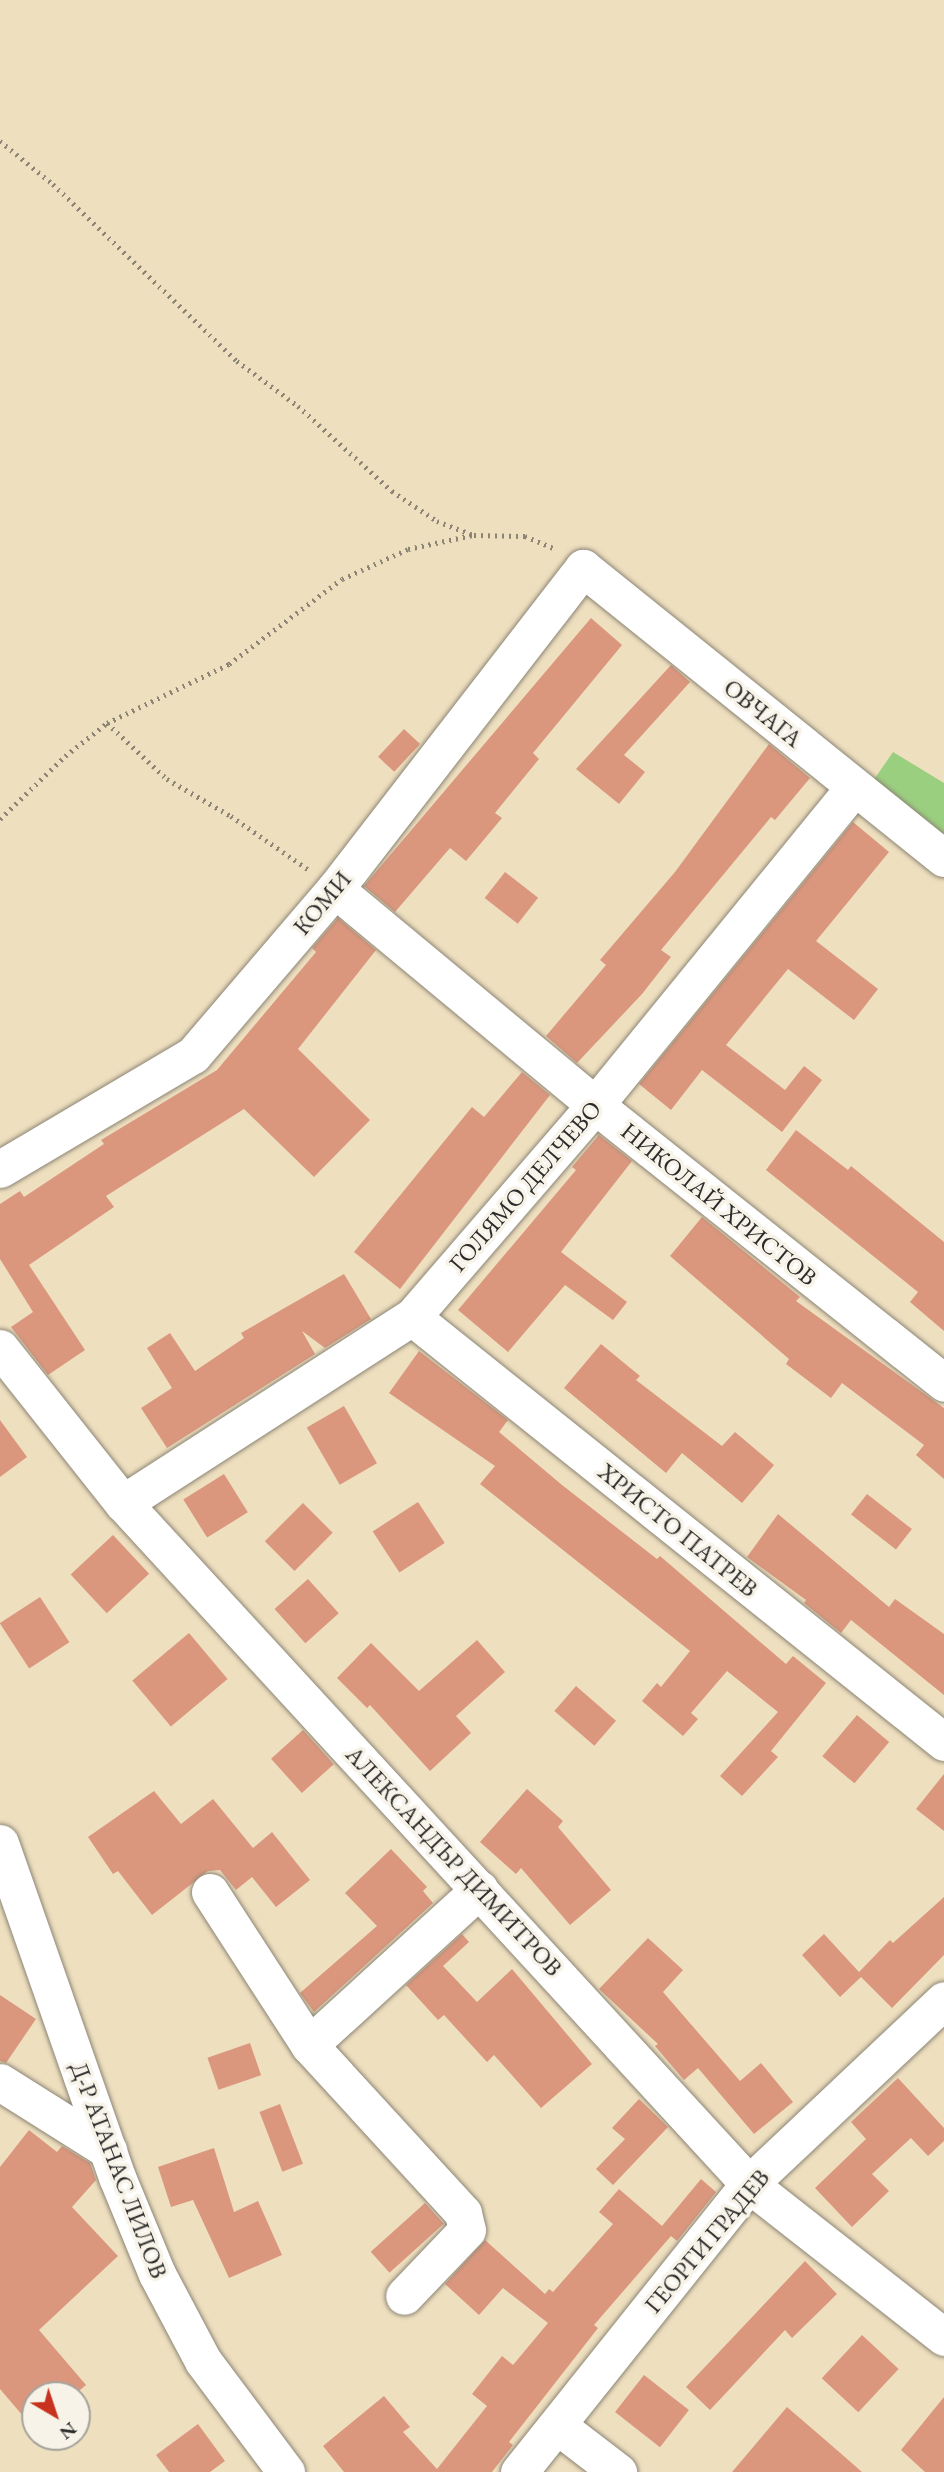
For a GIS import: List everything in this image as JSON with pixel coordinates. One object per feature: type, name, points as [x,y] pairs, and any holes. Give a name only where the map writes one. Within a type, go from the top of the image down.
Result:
[{"type":"street","name":"ОВЧАГА","points":[[583,568],[944,858]]},
{"type":"street","name":"КОМИ","points":[[0,1169],[193,1055],[335,889],[583,568]]},
{"type":"street","name":"ГОЛЯМО ДЕЛЧЕВО","points":[[123,1503],[412,1317],[595,1105],[854,787]]},
{"type":"street","name":"НИКОЛАЙ ХРИСТОВ","points":[[335,889],[595,1105],[944,1382]]},
{"type":"street","name":"ХРИСТО ПАТРЕВ","points":[[412,1317],[944,1742]]},
{"type":"street","name":"АЛЕКСАНДЪР ДИМИТРОВ","points":[[0,1348],[123,1503],[749,2184],[944,2337]]},
{"type":"street","name":"Д-Р АТАНАС ЛИЛОВ","points":[[0,1843],[108,2150],[157,2274],[202,2361],[286,2472]]},
{"type":"street","points":[[309,2045],[480,1889]]},
{"type":"street","points":[[210,1892],[309,2045],[463,2213],[467,2230],[404,2296]]},
{"type":"street","name":"ГЕОРГИ ГРАДЕВ","points":[[519,2472],[749,2184],[944,2000]]},
{"type":"street","points":[[0,2082],[108,2150]]},
{"type":"street","points":[[558,2426],[618,2472]]},
{"type":"path","points":[[0,141],[53,184],[237,361],[298,406],[392,491],[436,521],[474,535]]},
{"type":"path","points":[[0,819],[65,755],[107,723],[229,664],[342,579],[408,549],[474,535],[525,537],[556,549],[583,568]]},
{"type":"path","points":[[107,723],[166,779],[231,816],[335,889]]},
{"type":"green space","points":[[893,752],[944,783],[944,836],[873,781]]},
{"type":"building","points":[[591,618],[622,645],[533,753],[539,759],[495,813],[502,818],[466,861],[450,848],[395,912],[364,886]]},
{"type":"building","points":[[671,665],[690,682],[624,755],[645,772],[619,804],[576,769]]},
{"type":"building","points":[[404,729],[420,744],[394,772],[378,757]]},
{"type":"building","points":[[769,744],[810,778],[775,820],[771,817],[661,950],[671,957],[642,994],[577,1063],[546,1036],[606,965],[600,960],[675,872]]},
{"type":"building","points":[[853,822],[889,852],[816,941],[878,989],[854,1020],[788,969],[726,1045],[785,1090],[804,1066],[822,1080],[782,1132],[702,1070],[671,1110],[639,1084]]},
{"type":"building","points":[[505,872],[538,898],[518,924],[485,898]]},
{"type":"building","points":[[338,918],[376,950],[298,1049],[370,1120],[314,1177],[244,1109],[106,1196],[114,1207],[29,1265],[85,1350],[48,1375],[11,1327],[33,1312],[0,1259],[0,1204],[20,1191],[24,1197],[104,1144],[101,1140],[217,1070],[316,952],[312,948]]},
{"type":"building","points":[[522,1072],[550,1095],[400,1289],[354,1252],[472,1107],[484,1117]]},
{"type":"building","points":[[796,1130],[848,1170],[851,1166],[944,1242],[944,1331],[910,1302],[918,1292],[766,1170]]},
{"type":"building","points":[[599,1135],[632,1161],[561,1252],[627,1302],[613,1320],[565,1285],[508,1352],[458,1310],[576,1170],[572,1167]]},
{"type":"building","points":[[702,1217],[800,1297],[796,1301],[944,1408],[944,1479],[916,1455],[924,1445],[842,1383],[831,1398],[786,1364],[789,1359],[670,1256]]},
{"type":"building","points":[[344,1274],[371,1319],[325,1348],[302,1331],[315,1354],[167,1448],[141,1408],[172,1388],[147,1348],[170,1333],[195,1371],[244,1338],[241,1333]]},
{"type":"building","points":[[601,1344],[640,1376],[636,1380],[722,1446],[735,1432],[774,1465],[742,1503],[682,1453],[666,1473],[564,1388]]},
{"type":"building","points":[[419,1351],[508,1420],[499,1432],[562,1485],[657,1559],[660,1556],[786,1664],[793,1656],[826,1683],[771,1751],[778,1757],[742,1796],[720,1776],[778,1712],[727,1671],[691,1713],[698,1719],[683,1736],[642,1701],[657,1683],[661,1687],[690,1651],[480,1484],[495,1466],[389,1393]]},
{"type":"building","points":[[344,1406],[377,1463],[340,1485],[307,1428]]},
{"type":"building","points":[[0,1420],[27,1457],[0,1477]]},
{"type":"building","points":[[224,1474],[248,1512],[207,1538],[183,1499]]},
{"type":"building","points":[[867,1494],[912,1529],[896,1550],[851,1514]]},
{"type":"building","points":[[418,1502],[445,1543],[399,1573],[373,1531]]},
{"type":"building","points":[[303,1503],[333,1533],[295,1571],[265,1541]]},
{"type":"building","points":[[778,1514],[889,1607],[895,1599],[944,1634],[944,1695],[851,1620],[841,1633],[804,1603],[806,1600],[747,1557]]},
{"type":"building","points":[[113,1535],[149,1574],[107,1613],[71,1575]]},
{"type":"building","points":[[308,1579],[339,1613],[305,1643],[275,1609]]},
{"type":"building","points":[[40,1597],[69,1642],[29,1668],[0,1623]]},
{"type":"building","points":[[189,1633],[228,1679],[171,1727],[132,1681]]},
{"type":"building","points":[[477,1640],[505,1672],[456,1716],[471,1733],[430,1771],[370,1705],[367,1708],[337,1678],[371,1643],[419,1691]]},
{"type":"building","points":[[576,1686],[616,1721],[594,1746],[554,1711]]},
{"type":"building","points":[[857,1715],[889,1742],[854,1783],[822,1756]]},
{"type":"building","points":[[303,1730],[334,1764],[302,1793],[271,1759]]},
{"type":"building","points":[[944,1774],[944,1831],[916,1809]]},
{"type":"building","points":[[527,1789],[563,1821],[558,1827],[611,1890],[570,1925],[521,1868],[516,1874],[480,1842]]},
{"type":"building","points":[[154,1791],[181,1824],[213,1799],[253,1848],[272,1832],[310,1880],[276,1907],[252,1877],[236,1890],[220,1870],[208,1871],[152,1915],[118,1871],[113,1874],[88,1837]]},
{"type":"building","points":[[391,1849],[427,1887],[423,1891],[433,1903],[314,2012],[300,1993],[377,1926],[345,1893]]},
{"type":"building","points":[[944,1897],[944,1955],[892,2008],[861,1977],[840,1997],[802,1955],[824,1934],[859,1972],[890,1940],[893,1943]]},
{"type":"building","points":[[462,1934],[469,1942],[443,1966],[477,2002],[512,1969],[592,2064],[541,2108],[494,2055],[487,2062],[444,2015],[438,2020],[406,1985]]},
{"type":"building","points":[[648,1938],[683,1970],[663,1992],[740,2081],[761,2063],[793,2102],[754,2134],[698,2068],[684,2080],[655,2046],[658,2044],[599,1989]]},
{"type":"building","points":[[0,1995],[36,2019],[6,2063],[0,2061]]},
{"type":"building","points":[[250,2043],[261,2075],[219,2090],[207,2058]]},
{"type":"building","points":[[898,2078],[944,2128],[944,2141],[928,2156],[911,2138],[872,2174],[889,2191],[852,2227],[815,2188],[866,2139],[851,2122]]},
{"type":"building","points":[[639,2099],[668,2127],[613,2185],[596,2169],[625,2139],[612,2128]]},
{"type":"building","points":[[280,2104],[303,2164],[282,2172],[259,2112]]},
{"type":"building","points":[[29,2130],[57,2152],[62,2146],[90,2163],[96,2180],[72,2207],[118,2256],[39,2330],[83,2381],[21,2381],[21,2414],[0,2389],[0,2167]]},
{"type":"building","points":[[214,2148],[234,2212],[258,2201],[282,2255],[229,2278],[193,2200],[171,2207],[158,2167]]},
{"type":"building","points":[[701,2179],[716,2192],[677,2241],[671,2236],[594,2325],[598,2328],[509,2442],[513,2445],[492,2472],[344,2472],[323,2446],[384,2396],[410,2427],[403,2432],[437,2469],[487,2406],[472,2394],[502,2356],[513,2365],[548,2323],[503,2288],[479,2315],[445,2284],[485,2240],[545,2294],[549,2289],[553,2292],[613,2224],[599,2212],[619,2189],[662,2226]]},
{"type":"building","points":[[425,2203],[444,2224],[389,2273],[371,2252]]},
{"type":"building","points":[[805,2261],[837,2294],[792,2338],[785,2330],[710,2410],[686,2387]]},
{"type":"building","points":[[862,2335],[899,2369],[858,2412],[822,2378]]},
{"type":"building","points":[[644,2375],[689,2410],[660,2447],[615,2412]]},
{"type":"building","points":[[944,2397],[944,2472],[925,2472],[901,2450]]},
{"type":"building","points":[[787,2407],[838,2451],[862,2472],[732,2472]]},
{"type":"building","points":[[198,2424],[225,2461],[210,2472],[169,2472],[156,2455]]}]
